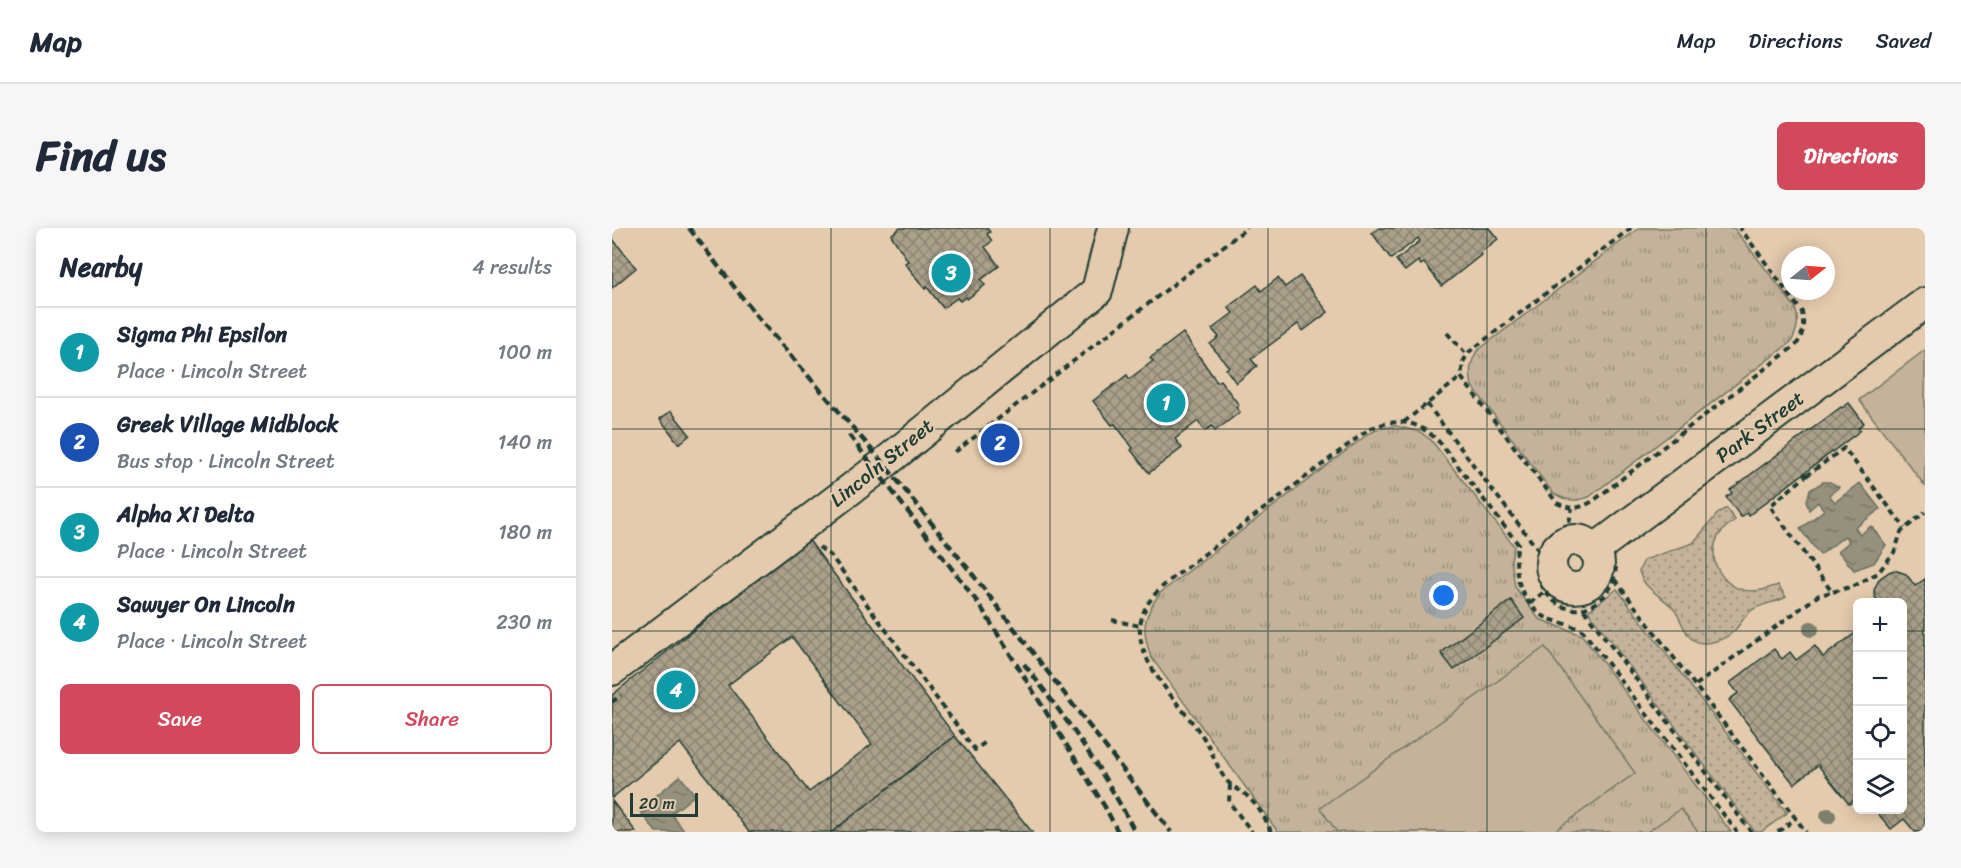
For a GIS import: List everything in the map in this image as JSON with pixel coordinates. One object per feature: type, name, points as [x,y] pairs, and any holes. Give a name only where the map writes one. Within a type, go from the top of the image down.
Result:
[{"type":"street","name":"Lincoln Street","points":[[617,682],[1097,291],[1113,228]]},
{"type":"street","name":"Park Street","points":[[1594,550],[1925,303]]},
{"type":"street","points":[[1557,540],[1581,542],[1594,550],[1599,566],[1593,581],[1579,588],[1551,586],[1552,558],[1557,540]]},
{"type":"path","points":[[955,452],[1247,228]]},
{"type":"path","points":[[1403,422],[1461,377],[1463,362],[1467,355],[1631,228]]},
{"type":"path","points":[[1461,377],[1557,503],[1572,508],[1584,506],[1800,340],[1804,324],[1802,312],[1740,228]]},
{"type":"path","points":[[1447,333],[1467,355]]},
{"type":"path","points":[[1427,404],[1557,540]]},
{"type":"path","points":[[1271,832],[1256,805],[1230,784],[1220,772],[1205,740],[1147,660],[1142,650],[1140,626],[1142,612],[1155,592],[1369,429],[1382,423],[1403,422],[1416,425],[1436,438],[1518,544],[1516,572],[1519,584],[1530,603],[1548,618],[1571,624],[1583,631],[1737,832]]},
{"type":"path","points":[[1832,592],[1770,506],[1805,475],[1844,448],[1905,528]]},
{"type":"path","points":[[1551,586],[1541,584],[1536,568],[1557,540],[1572,508]]},
{"type":"path","points":[[1696,685],[1819,595],[1854,586],[1878,573],[1895,551],[1901,532],[1925,512]]},
{"type":"path","points":[[818,546],[831,556],[975,750],[987,741]]},
{"type":"path","points":[[1551,586],[1559,605],[1573,610],[1584,610],[1608,593],[1614,579],[1806,832]]},
{"type":"path","points":[[1530,603],[1551,586]]},
{"type":"path","points":[[1584,610],[1751,832]]},
{"type":"path","points":[[1112,620],[1140,626]]},
{"type":"path","points":[[612,702],[617,682]]},
{"type":"path","points":[[1230,784],[1229,802],[1252,832]]},
{"type":"path","points":[[1778,832],[1796,818]]},
{"type":"green space","points":[[1639,228],[1734,228],[1781,289],[1781,300],[1790,300],[1795,307],[1797,316],[1796,329],[1791,342],[1589,497],[1579,500],[1562,498],[1553,493],[1472,386],[1470,372],[1477,351]]},
{"type":"green space","points":[[1925,350],[1925,486],[1859,400]]},
{"type":"green space","points":[[1396,426],[1420,432],[1431,440],[1514,546],[1511,560],[1515,587],[1539,619],[1582,635],[1731,832],[1278,832],[1151,657],[1145,631],[1147,616],[1160,593],[1368,434],[1381,428]]},
{"type":"green space","points":[[1727,508],[1735,520],[1719,535],[1714,550],[1721,575],[1742,590],[1758,591],[1778,585],[1786,597],[1752,610],[1734,631],[1725,637],[1714,642],[1697,642],[1689,636],[1673,608],[1649,588],[1641,578],[1639,571],[1644,560],[1693,543],[1719,512]]},
{"type":"green space","points":[[1617,589],[1787,813],[1761,832],[1755,832],[1588,611]]},
{"type":"green space","points":[[1545,647],[1635,773],[1553,832],[1337,832],[1320,808]]},
{"type":"green space","points":[[1681,809],[1698,832],[1647,832]]},
{"type":"water","points":[[1823,482],[1830,482],[1839,487],[1829,495],[1835,502],[1860,483],[1880,509],[1855,528],[1860,535],[1871,526],[1886,545],[1874,563],[1854,570],[1838,551],[1849,542],[1845,536],[1820,555],[1800,529],[1824,510],[1818,502],[1809,510],[1806,501],[1810,490]]},
{"type":"water","points":[[680,776],[695,795],[671,814],[685,832],[656,832],[639,810]]},
{"type":"building","points":[[900,228],[987,228],[990,232],[987,234],[992,241],[985,247],[999,266],[981,280],[985,285],[967,299],[966,297],[960,301],[957,298],[943,308],[905,263],[908,261],[891,235]]},
{"type":"building","points":[[1379,228],[1489,228],[1498,239],[1442,286],[1424,263],[1421,265],[1418,261],[1405,271],[1396,260],[1420,241],[1418,238],[1391,259],[1372,233]]},
{"type":"building","points":[[612,238],[636,268],[612,288]]},
{"type":"building","points":[[1300,276],[1328,312],[1303,331],[1298,324],[1251,359],[1257,366],[1236,383],[1226,369],[1229,367],[1210,344],[1219,337],[1212,329],[1233,313],[1228,307],[1257,285],[1261,291],[1278,278],[1285,287]]},
{"type":"building","points":[[1183,333],[1217,382],[1220,380],[1239,405],[1236,407],[1240,412],[1215,431],[1212,426],[1205,431],[1198,421],[1175,439],[1182,448],[1149,473],[1115,424],[1112,425],[1093,401],[1127,375],[1129,379],[1153,361],[1150,358]]},
{"type":"building","points":[[1849,403],[1864,423],[1858,428],[1861,430],[1749,515],[1747,513],[1741,517],[1726,497],[1732,493],[1730,490]]},
{"type":"building","points":[[671,411],[690,435],[679,444],[660,419]]},
{"type":"building","points":[[997,428],[1013,449],[1002,458],[986,436]]},
{"type":"building","points":[[808,539],[955,736],[832,832],[749,832],[680,743],[612,798],[612,695]],"holes":[[[792,637],[872,744],[809,792],[728,685]]]},
{"type":"building","points":[[1894,570],[1906,574],[1915,586],[1925,579],[1925,832],[1915,832],[1904,819],[1891,829],[1878,814],[1907,814],[1907,598],[1876,598],[1874,590],[1879,579]]},
{"type":"building","points":[[1511,600],[1524,618],[1454,670],[1441,653]]},
{"type":"building","points":[[1853,635],[1853,801],[1849,804],[1818,765],[1794,784],[1729,700],[1738,693],[1730,683],[1774,649],[1782,659],[1790,652],[1796,660],[1815,646],[1823,657]]},
{"type":"building","points":[[955,736],[1032,832],[832,832]]},
{"type":"building","points":[[612,801],[636,832],[612,832]]},
{"type":"railway","points":[[689,228],[755,314],[884,464],[970,571],[1171,832]]},
{"type":"railway","points":[[849,435],[979,604],[1105,807],[1118,832]]},
{"type":"railway","points":[[1024,664],[1084,745],[1135,832]]},
{"type":"place","name":"Alpha Xi Delta","points":[[951,273]]},
{"type":"place","name":"Sigma Phi Epsilon","points":[[1166,403]]},
{"type":"place","name":"Greek Village Midblock","points":[[1000,443]]},
{"type":"place","name":"Sawyer On Lincoln","points":[[676,690]]}]
